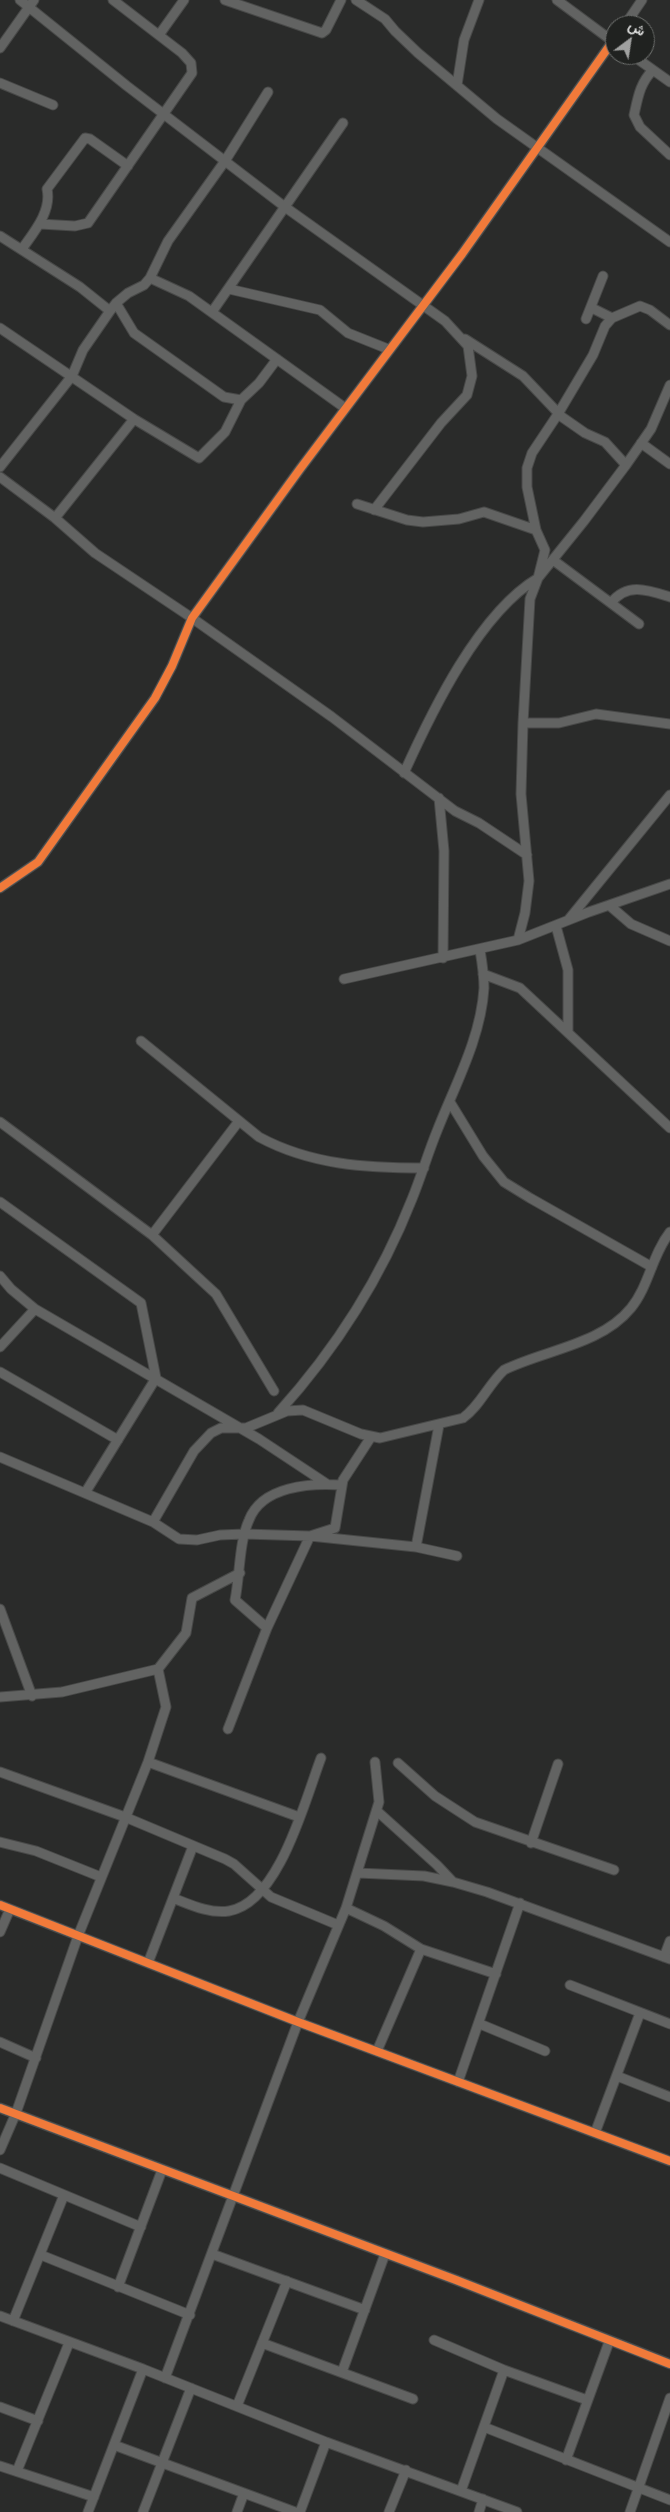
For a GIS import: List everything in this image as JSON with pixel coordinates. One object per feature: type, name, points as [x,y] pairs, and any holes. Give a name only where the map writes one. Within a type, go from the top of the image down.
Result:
[{"type":"street","points":[[20,0],[31,3],[164,114],[285,207],[421,306],[445,321],[462,337],[523,376],[558,414],[585,433],[605,442],[626,465]]},
{"type":"street","points":[[40,224],[74,226],[88,223],[192,73],[191,63],[159,35],[113,0]]},
{"type":"street","points":[[159,35],[184,0]]},
{"type":"street","points":[[225,0],[322,33],[326,30],[341,0]]},
{"type":"street","points":[[356,0],[385,19],[394,32],[497,119],[670,242]]},
{"type":"street","points":[[457,85],[464,40],[479,0]]},
{"type":"street","points":[[557,0],[605,35]]},
{"type":"street","points":[[631,15],[642,0]]},
{"type":"street","points":[[0,48],[31,3]]},
{"type":"street","points":[[0,888],[38,862],[155,698],[172,666],[192,618],[388,350],[462,254],[605,54]]},
{"type":"street","points":[[646,65],[670,82]]},
{"type":"street","points":[[653,70],[645,78],[639,90],[634,115],[640,127],[670,155]]},
{"type":"street","points":[[0,83],[53,105]]},
{"type":"street","points":[[0,467],[72,376],[83,350],[116,303],[128,293],[144,285],[150,278],[168,241],[225,161],[268,92]]},
{"type":"street","points":[[212,312],[343,122]]},
{"type":"street","points":[[22,249],[40,224],[49,199],[47,189],[85,138],[90,139],[128,166]]},
{"type":"street","points":[[0,236],[80,287],[110,311]]},
{"type":"street","points":[[586,319],[592,308],[603,276]]},
{"type":"street","points":[[150,278],[189,296],[345,408]]},
{"type":"street","points":[[229,289],[320,310],[348,333],[388,350]]},
{"type":"street","points":[[116,303],[134,333],[224,397],[241,400]]},
{"type":"street","points":[[404,773],[434,710],[481,634],[514,594],[538,578],[545,550],[536,530],[527,487],[527,468],[532,453],[593,355],[605,326],[612,318],[640,306],[650,310],[670,325]]},
{"type":"street","points":[[592,308],[612,318]]},
{"type":"street","points":[[1,331],[72,376],[134,419],[199,458],[224,432],[241,400],[259,383],[277,359]]},
{"type":"street","points":[[374,510],[441,423],[467,395],[472,376],[471,357],[468,346],[462,337]]},
{"type":"street","points":[[518,940],[525,913],[529,881],[521,794],[528,613],[533,587],[642,443],[654,422],[670,386]]},
{"type":"street","points":[[56,518],[134,419]]},
{"type":"street","points":[[642,443],[670,464]]},
{"type":"street","points":[[0,477],[56,518],[95,553],[192,618],[332,717],[439,798],[527,855]]},
{"type":"street","points":[[357,504],[407,520],[423,522],[459,519],[484,512],[536,530]]},
{"type":"street","points":[[553,560],[639,624]]},
{"type":"street","points":[[611,604],[619,594],[630,589],[670,597]]},
{"type":"street","points":[[523,723],[559,724],[596,714],[670,724]]},
{"type":"street","points":[[568,921],[670,796]]},
{"type":"street","points":[[439,798],[444,851],[443,958]]},
{"type":"street","points":[[344,979],[518,940],[609,904],[670,884]]},
{"type":"street","points":[[609,904],[631,924],[670,941]]},
{"type":"street","points":[[556,926],[568,970],[568,1032]]},
{"type":"street","points":[[276,1415],[318,1366],[355,1311],[412,1200],[450,1102],[476,1026],[483,995],[484,974],[480,950]]},
{"type":"street","points":[[484,974],[520,988],[670,1128]]},
{"type":"street","points":[[141,1041],[239,1121],[260,1137],[279,1148],[307,1157],[373,1168],[424,1168]]},
{"type":"street","points":[[450,1102],[483,1156],[504,1182],[652,1267]]},
{"type":"street","points":[[152,1235],[239,1121]]},
{"type":"street","points":[[0,1122],[152,1235],[216,1294],[274,1391]]},
{"type":"street","points":[[0,1202],[141,1304],[156,1378],[85,1493]]},
{"type":"street","points":[[153,1522],[202,1441],[211,1433],[221,1428],[257,1425],[287,1411],[303,1410],[371,1437],[390,1437],[462,1418],[469,1414],[494,1380],[504,1370],[583,1340],[620,1320],[632,1307],[670,1232]]},
{"type":"street","points":[[0,1276],[11,1290],[35,1310],[156,1378],[234,1427],[282,1453],[327,1484]]},
{"type":"street","points":[[0,1347],[35,1310]]},
{"type":"street","points":[[0,1372],[118,1440]]},
{"type":"street","points":[[416,1547],[440,1425]]},
{"type":"street","points":[[228,1729],[267,1628],[310,1536],[335,1528],[341,1485],[371,1437]]},
{"type":"street","points":[[0,1457],[153,1522],[171,1535],[189,1540],[220,1535],[244,1534],[310,1536],[416,1547],[456,1556]]},
{"type":"street","points":[[267,1628],[235,1600],[244,1534],[249,1518],[265,1500],[293,1488],[327,1484],[341,1485]]},
{"type":"street","points":[[0,1697],[32,1696],[62,1692],[158,1669],[186,1633],[192,1598],[240,1573]]},
{"type":"street","points":[[0,1609],[32,1696]]},
{"type":"street","points":[[0,2150],[16,2113],[78,1936],[148,1762],[166,1706],[158,1669]]},
{"type":"street","points":[[173,1898],[201,1908],[227,1912],[251,1902],[275,1872],[299,1817],[321,1758]]},
{"type":"street","points":[[148,1762],[299,1817]]},
{"type":"street","points":[[165,2378],[298,2022],[346,1908],[358,1873],[377,1811],[379,1786],[375,1762]]},
{"type":"street","points":[[398,1763],[435,1796],[475,1822],[531,1843],[614,1870]]},
{"type":"street","points":[[531,1843],[558,1764]]},
{"type":"street","points":[[0,1772],[125,1817],[234,1864],[262,1890],[282,1903],[338,1925]]},
{"type":"street","points":[[377,1811],[453,1882]]},
{"type":"street","points":[[0,1842],[36,1851],[101,1877]]},
{"type":"street","points":[[148,1964],[193,1846]]},
{"type":"street","points":[[358,1873],[415,1876],[453,1882],[520,1904],[667,1958],[670,1941]]},
{"type":"street","points":[[458,2082],[480,2024],[520,1904]]},
{"type":"street","points":[[0,1905],[298,2022],[670,2161]]},
{"type":"street","points":[[346,1908],[384,1926],[421,1949],[496,1974]]},
{"type":"street","points":[[0,1932],[10,1909]]},
{"type":"street","points":[[377,2051],[421,1949]]},
{"type":"street","points":[[570,1985],[670,2024]]},
{"type":"street","points":[[595,2133],[640,2013]]},
{"type":"street","points":[[480,2024],[546,2051]]},
{"type":"street","points":[[0,2042],[36,2058]]},
{"type":"street","points":[[616,2076],[670,2096]]},
{"type":"street","points":[[0,2108],[670,2364]]},
{"type":"street","points":[[0,2168],[141,2227]]},
{"type":"street","points":[[118,2287],[162,2170]]},
{"type":"street","points":[[13,2321],[64,2194]]},
{"type":"street","points":[[212,2254],[365,2310]]},
{"type":"street","points":[[342,2372],[385,2254]]},
{"type":"street","points":[[41,2255],[190,2315]]},
{"type":"street","points":[[236,2406],[287,2281]]},
{"type":"street","points":[[0,2316],[143,2369],[326,2442],[517,2512]]},
{"type":"street","points":[[434,2340],[504,2370],[587,2400]]},
{"type":"street","points":[[566,2460],[609,2342]]},
{"type":"street","points":[[17,2471],[69,2343]]},
{"type":"street","points":[[262,2343],[413,2399]]},
{"type":"street","points":[[88,2512],[143,2369]]},
{"type":"street","points":[[461,2491],[504,2370]]},
{"type":"street","points":[[143,2512],[191,2388]]},
{"type":"street","points":[[630,2512],[670,2398]]},
{"type":"street","points":[[0,2407],[38,2421]]},
{"type":"street","points":[[484,2427],[670,2500]]},
{"type":"street","points":[[300,2512],[326,2442]]},
{"type":"street","points":[[114,2445],[295,2512]]},
{"type":"street","points":[[0,2466],[94,2497]]},
{"type":"street","points":[[389,2512],[406,2470]]},
{"type":"street","points":[[237,2512],[244,2493]]},
{"type":"street","points":[[479,2512],[483,2499]]},
{"type":"cycle path","points":[[0,888],[38,862],[155,698],[172,666],[192,618],[300,469],[462,254],[605,52]]},
{"type":"cycle path","points":[[0,1905],[298,2022],[670,2161]]},
{"type":"cycle path","points":[[0,2108],[456,2280],[670,2364]]}]
